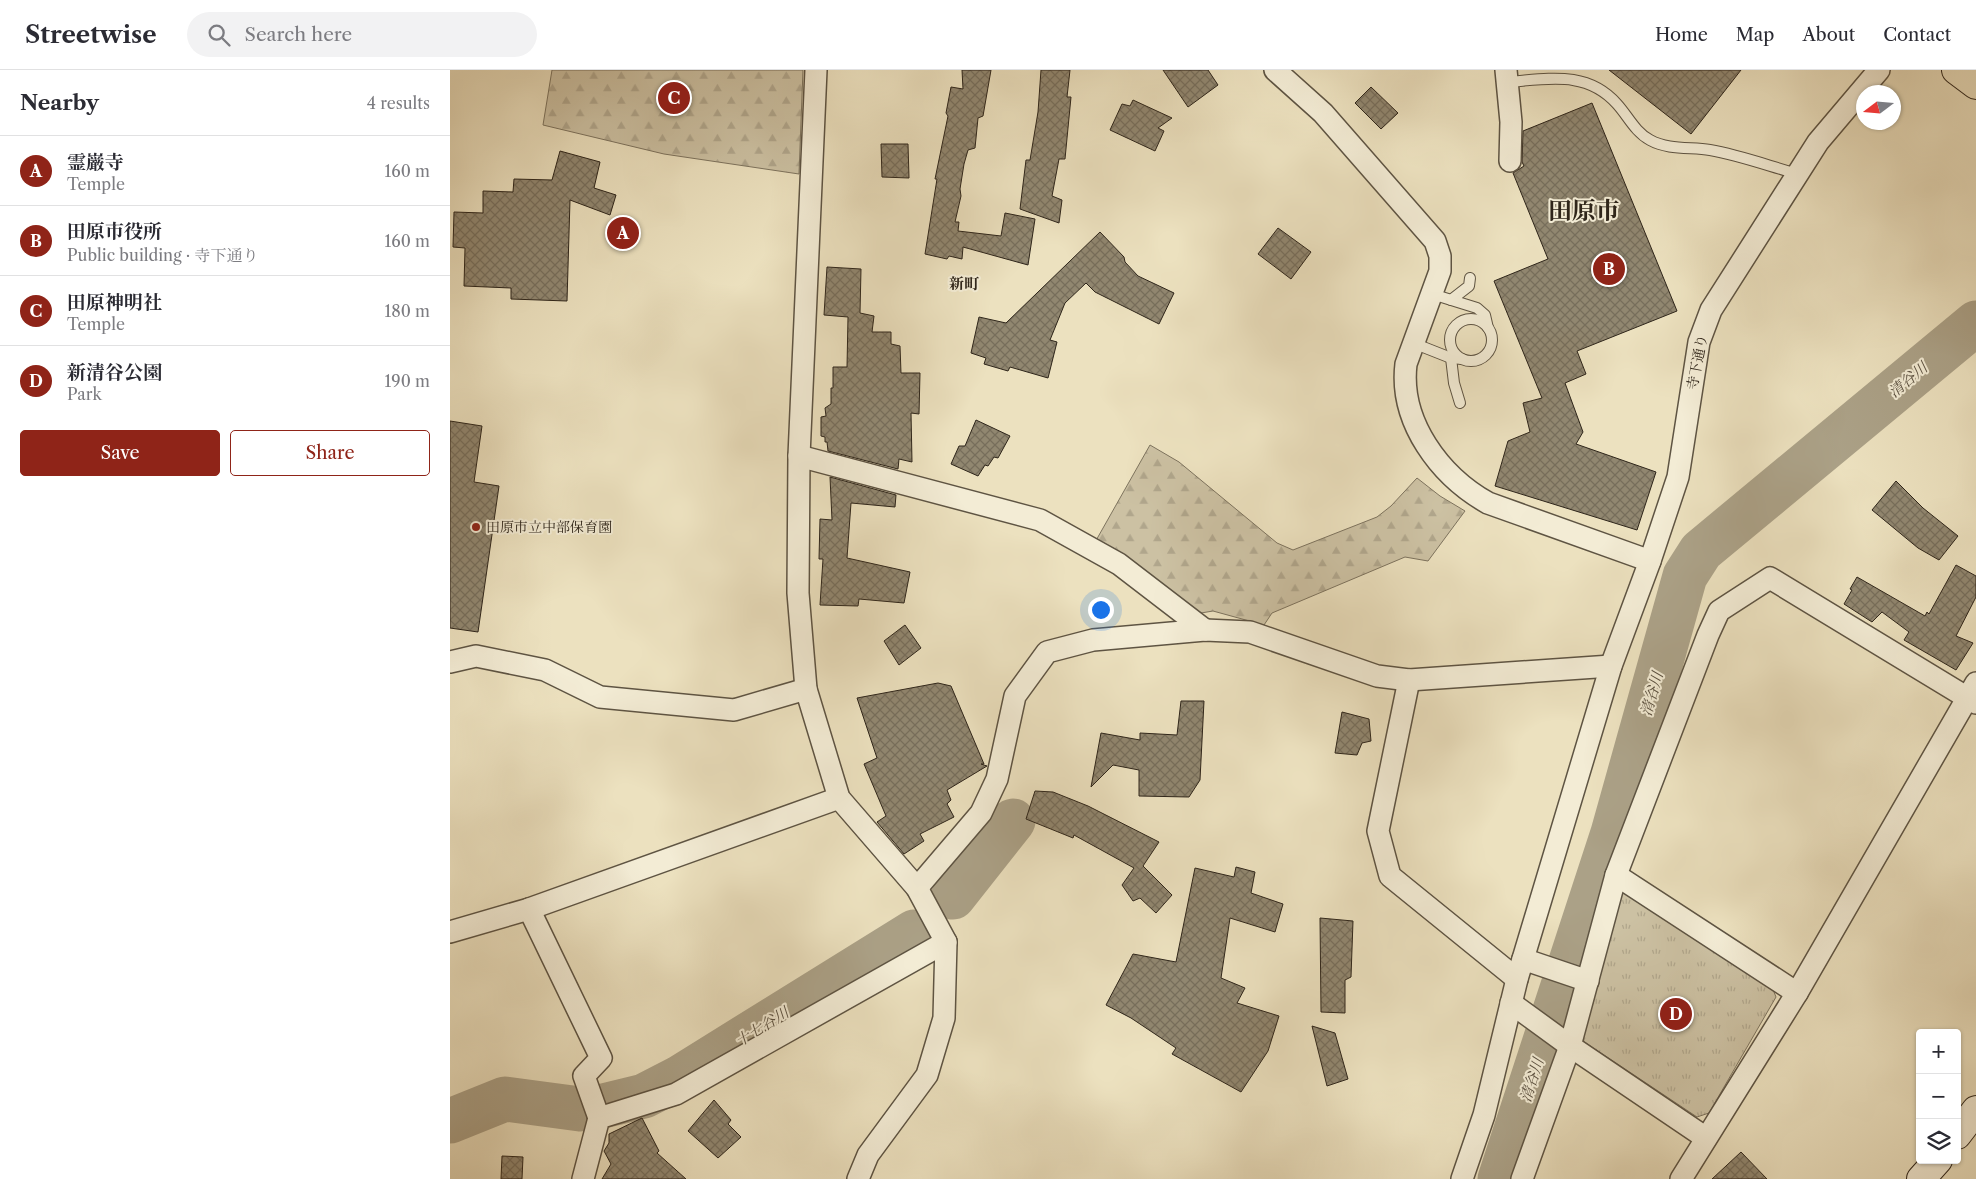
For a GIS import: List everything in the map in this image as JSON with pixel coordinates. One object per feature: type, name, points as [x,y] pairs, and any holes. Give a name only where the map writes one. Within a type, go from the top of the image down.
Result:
[{"type":"main road","points":[[1956,70],[1976,85]]},
{"type":"street","points":[[816,70],[799,456],[798,594],[806,689],[839,798],[917,888],[946,942],[944,1018],[927,1075],[868,1156],[858,1179]]},
{"type":"street","points":[[1275,70],[1323,113],[1435,240],[1440,256],[1441,297],[1413,343],[1406,364],[1404,380],[1411,414],[1418,433],[1429,452],[1470,493],[1488,503],[1650,561]]},
{"type":"street","name":"寺下通り","points":[[1462,1179],[1484,1115],[1611,666],[1650,561],[1678,477],[1699,342],[1711,310],[1818,142],[1879,70]]},
{"type":"street","points":[[1507,76],[1510,161]]},
{"type":"street","points":[[799,456],[1040,520],[1119,564],[1205,630]]},
{"type":"street","points":[[1522,1179],[1566,1043],[1583,980],[1616,876],[1718,611],[1770,578],[1974,694],[1797,993],[1681,1179]]},
{"type":"street","points":[[917,888],[981,813],[997,779],[1015,696],[1047,652],[1092,640],[1205,630],[1250,632],[1377,676],[1409,680],[1611,666]]},
{"type":"street","points":[[450,662],[476,656],[545,670],[600,697],[734,710],[806,689]]},
{"type":"street","points":[[1409,680],[1378,831],[1390,876],[1525,967],[1583,980]]},
{"type":"street","points":[[450,932],[529,909],[839,798]]},
{"type":"street","points":[[1616,876],[1797,993]]},
{"type":"street","points":[[529,909],[602,1058],[584,1076],[599,1118],[583,1179]]},
{"type":"street","points":[[599,1118],[676,1094],[946,942]]},
{"type":"street","points":[[1515,1007],[1706,1138]]},
{"type":"street","points":[[1961,1130],[1976,1110]]},
{"type":"street","points":[[1921,1179],[1934,1164]]},
{"type":"lane","points":[[1507,76],[1564,78],[1585,81],[1603,90],[1617,103],[1636,129],[1650,140],[1670,146],[1710,150],[1798,174]]},
{"type":"lane","points":[[1441,297],[1469,286],[1470,278]]},
{"type":"lane","points":[[1413,343],[1451,358],[1474,360],[1486,354],[1491,342],[1485,315],[1477,308],[1441,297]]},
{"type":"lane","points":[[1468,360],[1461,358],[1452,348],[1451,334],[1454,328],[1465,320],[1472,319],[1479,321],[1489,330]]},
{"type":"lane","points":[[1451,358],[1454,384],[1460,403]]},
{"type":"green space","points":[[552,70],[803,70],[799,174],[664,154],[543,125]]},
{"type":"green space","points":[[1150,445],[1179,462],[1277,543],[1293,550],[1377,517],[1391,506],[1417,478],[1440,496],[1465,511],[1428,561],[1405,557],[1272,613],[1264,625],[1213,611],[1195,614],[1094,544]]},
{"type":"green space","points":[[1626,890],[1772,987],[1776,997],[1709,1113],[1697,1117],[1583,1041],[1581,1030],[1618,898]]},
{"type":"building","points":[[962,70],[991,70],[983,116],[978,118],[975,148],[968,150],[964,164],[960,189],[961,196],[955,222],[959,222],[958,231],[1001,236],[1005,213],[1035,219],[1028,265],[963,247],[962,259],[949,256],[947,259],[925,254],[937,179],[935,179],[948,116],[946,113],[951,87],[963,89]]},
{"type":"building","points":[[1041,70],[1070,70],[1067,97],[1071,97],[1065,159],[1059,159],[1052,196],[1062,200],[1059,223],[1020,209],[1026,160],[1030,160],[1038,112]]},
{"type":"building","points":[[1163,70],[1208,70],[1218,85],[1188,107]]},
{"type":"building","points":[[1609,70],[1741,70],[1691,134]]},
{"type":"building","points":[[1371,87],[1398,113],[1381,129],[1355,103]]},
{"type":"building","points":[[1133,100],[1172,118],[1158,128],[1164,131],[1155,151],[1110,130],[1122,104],[1130,106]]},
{"type":"building","points":[[1592,103],[1677,311],[1577,351],[1586,374],[1565,383],[1583,432],[1576,444],[1656,472],[1637,530],[1495,486],[1508,441],[1530,432],[1523,403],[1542,398],[1494,281],[1548,259],[1513,173],[1524,166],[1522,162],[1523,131]]},
{"type":"building","points":[[881,144],[908,144],[909,178],[882,177]]},
{"type":"building","points":[[560,151],[600,162],[594,188],[616,195],[610,215],[570,200],[567,301],[511,299],[511,288],[464,286],[465,248],[453,247],[454,212],[483,213],[483,191],[513,192],[514,179],[552,180]]},
{"type":"building","points":[[1278,228],[1311,252],[1291,279],[1258,254]]},
{"type":"building","points":[[1100,232],[1124,257],[1125,262],[1138,276],[1174,293],[1159,324],[1095,292],[1086,283],[1065,303],[1050,340],[1057,342],[1048,378],[1010,367],[1008,371],[984,364],[986,358],[971,353],[979,317],[1006,323]]},
{"type":"building","points":[[827,267],[861,269],[860,313],[874,316],[872,332],[891,332],[891,344],[900,346],[901,373],[920,373],[919,414],[911,413],[912,462],[899,459],[898,469],[828,451],[825,437],[821,436],[821,417],[826,416],[825,408],[831,404],[833,367],[847,367],[848,317],[824,315]]},
{"type":"building","points":[[976,420],[1010,436],[998,458],[994,457],[988,466],[985,465],[978,476],[951,464],[959,446],[965,446]]},
{"type":"building","points":[[450,421],[482,426],[474,482],[499,486],[478,632],[450,628]]},
{"type":"building","points":[[830,477],[896,495],[895,507],[851,503],[847,558],[910,572],[904,603],[859,599],[858,606],[820,605],[823,559],[819,559],[820,519],[832,520]]},
{"type":"building","points":[[1896,481],[1923,508],[1958,536],[1939,560],[1918,548],[1872,510]]},
{"type":"building","points":[[1956,565],[1976,576],[1976,597],[1956,636],[1973,643],[1956,670],[1904,640],[1909,632],[1882,612],[1872,622],[1844,604],[1857,577],[1925,616],[1927,612],[1929,614]]},
{"type":"building","points":[[905,625],[921,648],[899,665],[884,641]]},
{"type":"building","points":[[938,683],[951,686],[984,764],[981,764],[987,766],[947,790],[951,800],[947,804],[954,817],[920,834],[924,841],[904,854],[877,822],[886,816],[864,764],[877,758],[857,698]]},
{"type":"building","points":[[1181,701],[1204,701],[1200,780],[1189,797],[1139,796],[1139,770],[1113,765],[1091,787],[1101,733],[1140,740],[1140,733],[1177,735]]},
{"type":"building","points":[[1342,712],[1369,719],[1371,741],[1362,743],[1357,755],[1335,753]]},
{"type":"building","points":[[1035,791],[1053,792],[1088,806],[1159,842],[1143,866],[1172,895],[1156,913],[1140,898],[1133,901],[1122,885],[1134,868],[1074,835],[1073,838],[1026,819]]},
{"type":"building","points":[[1236,867],[1255,872],[1251,893],[1283,904],[1275,932],[1230,918],[1221,978],[1245,988],[1237,1003],[1279,1016],[1268,1051],[1241,1092],[1172,1054],[1176,1048],[1131,1018],[1106,1005],[1133,954],[1176,962],[1195,868],[1234,877]]},
{"type":"building","points":[[1320,918],[1353,921],[1351,977],[1345,980],[1345,1013],[1321,1012]]},
{"type":"building","points":[[1312,1026],[1335,1033],[1348,1079],[1327,1086]]},
{"type":"building","points":[[714,1100],[731,1120],[728,1124],[741,1137],[718,1158],[688,1131]]},
{"type":"building","points":[[642,1118],[659,1151],[657,1153],[686,1179],[602,1179],[611,1164],[604,1151],[609,1143],[609,1134]]},
{"type":"building","points":[[1741,1152],[1767,1179],[1712,1179]]},
{"type":"building","points":[[502,1156],[523,1157],[522,1179],[501,1179]]},
{"type":"waterway","name":"清谷川","points":[[1500,1179],[1613,833],[1685,576],[1701,551],[1976,323]]},
{"type":"waterway","name":"十七谷川","points":[[953,897],[1013,821]]},
{"type":"waterway","name":"十七谷川","points":[[603,1106],[644,1096],[679,1078],[914,932]]},
{"type":"waterway","name":"十七谷川","points":[[450,1121],[505,1099],[580,1109]]},
{"type":"place","name":"田原神明社","points":[[674,98]]},
{"type":"place","name":"霊巌寺","points":[[623,233]]},
{"type":"place","name":"田原市役所","points":[[1609,269]]},
{"type":"place","name":"田原市立中部保育園","points":[[476,527]]},
{"type":"place","name":"新清谷公園","points":[[1676,1014]]},
{"type":"district","name":"田原市","points":[[1584,211]]},
{"type":"district","name":"新町","points":[[964,284]]}]
